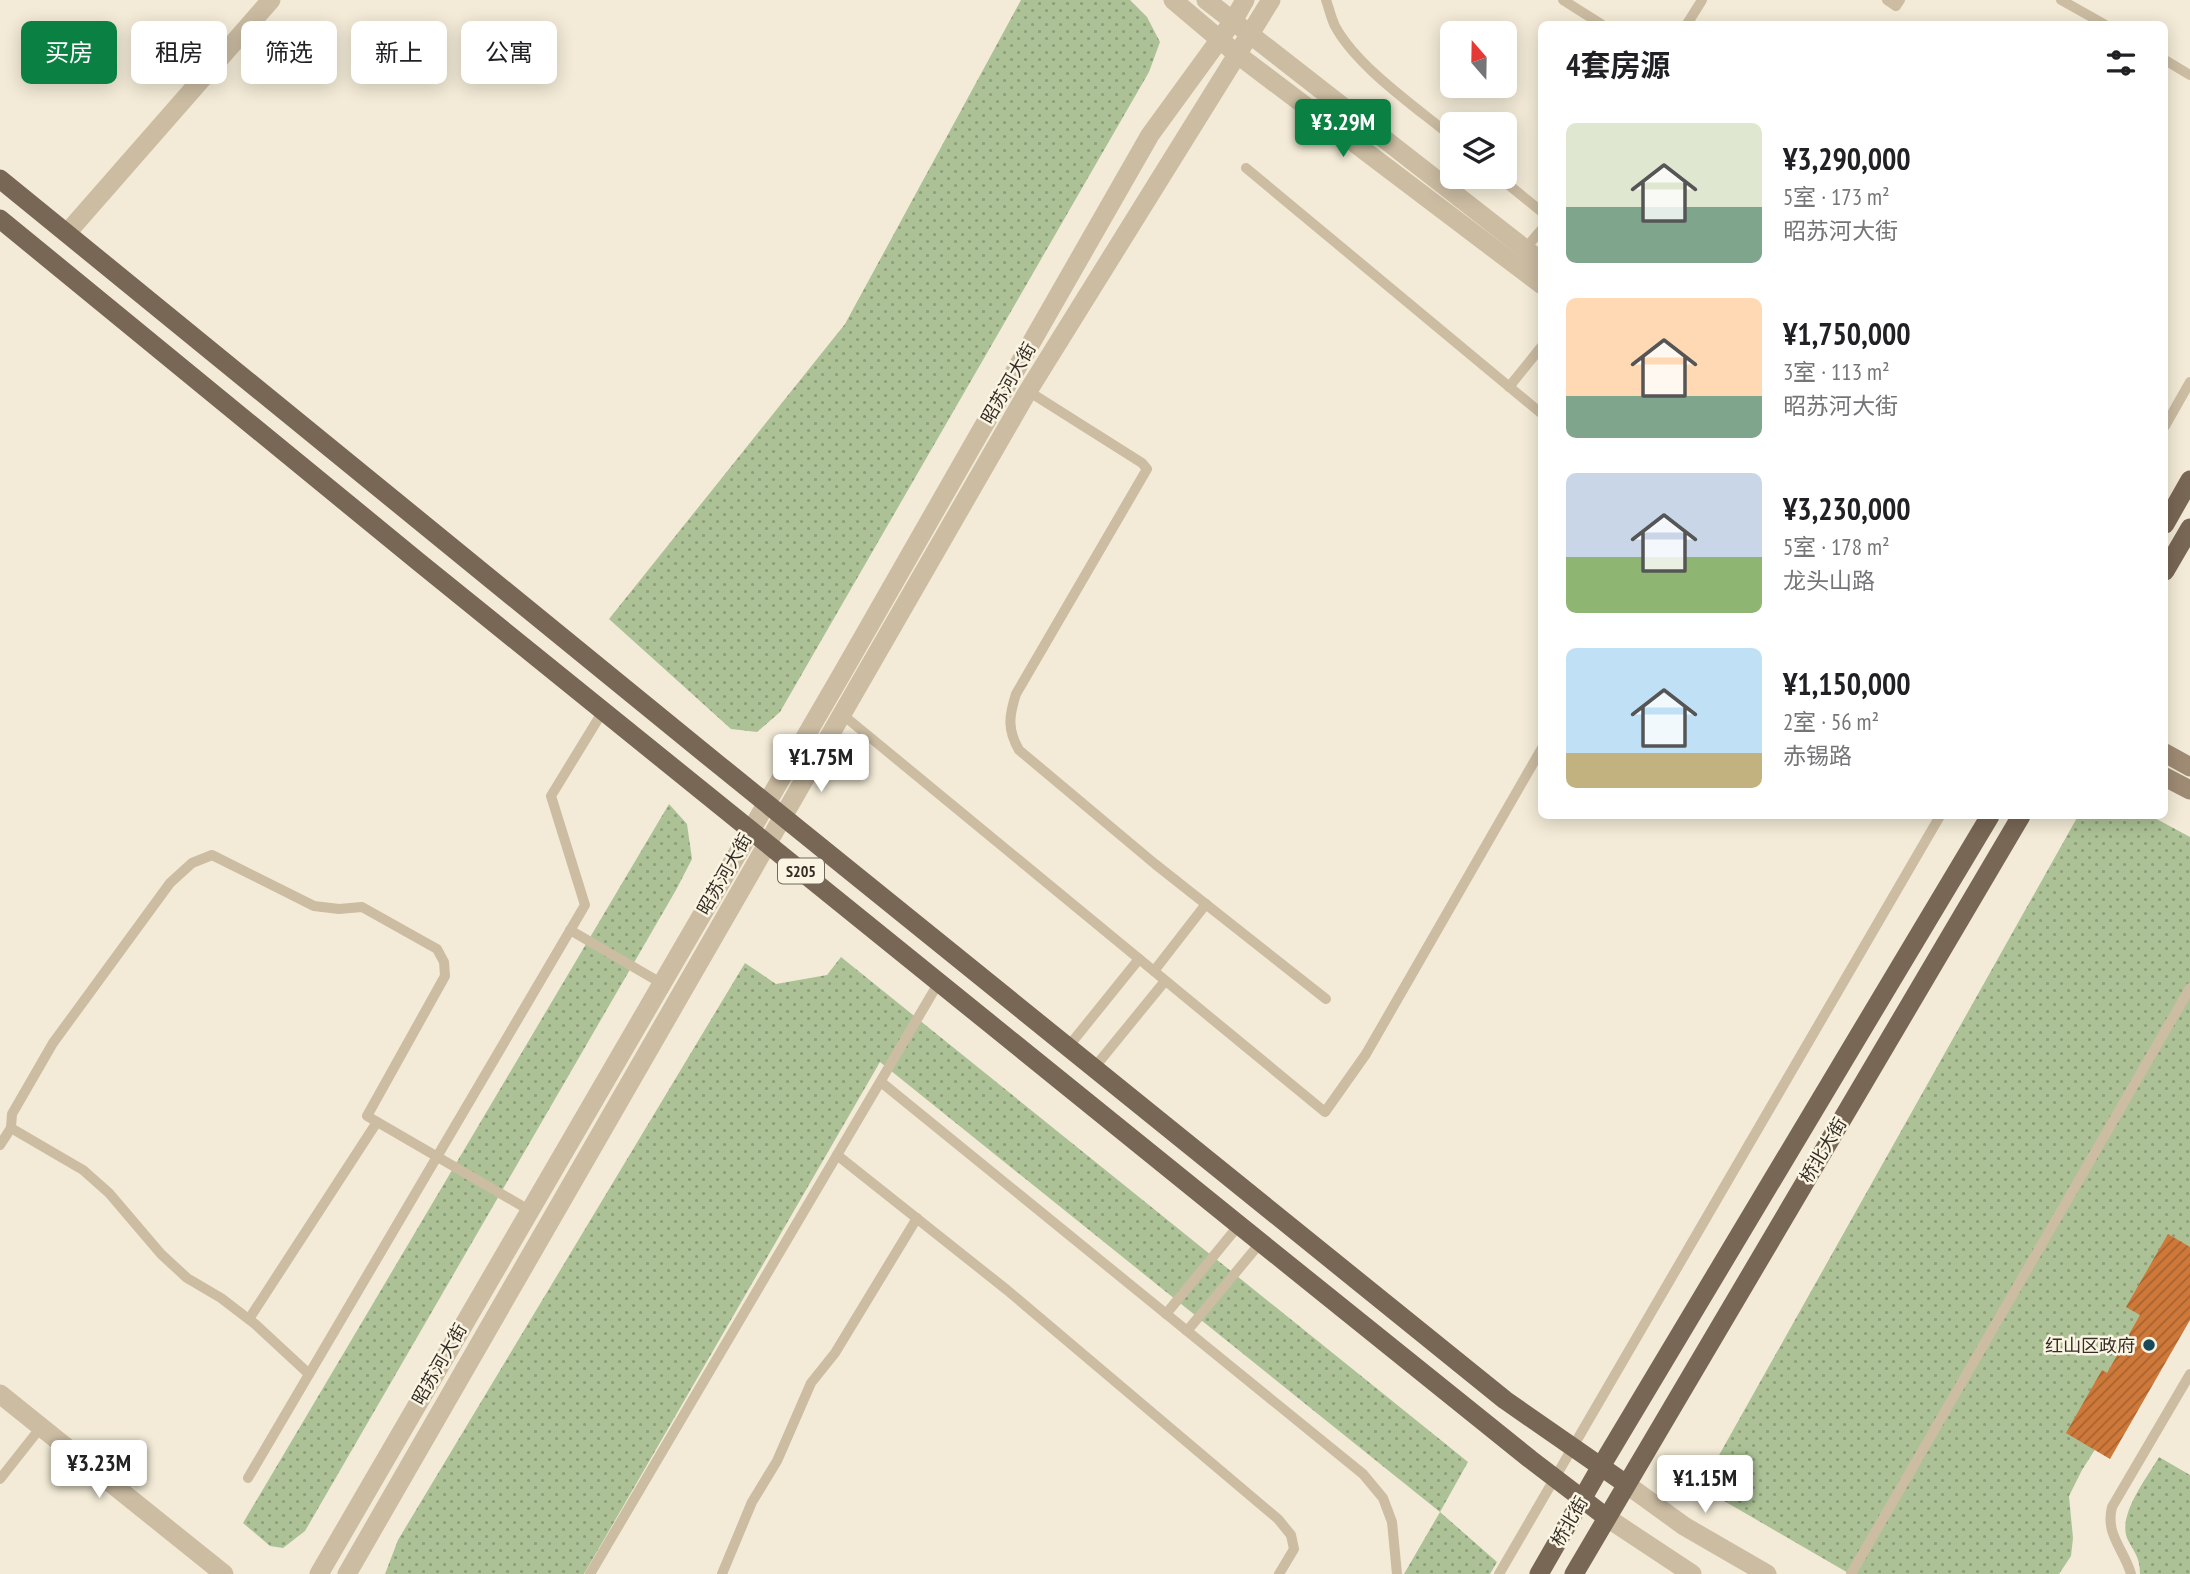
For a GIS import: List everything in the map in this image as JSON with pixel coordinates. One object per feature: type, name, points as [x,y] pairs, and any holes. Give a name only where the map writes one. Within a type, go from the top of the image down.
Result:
[{"type":"main road","name":"S205","points":[[0,178],[765,803],[1505,1400],[1626,1484]]},
{"type":"main road","name":"S205","points":[[0,219],[1239,1225],[1606,1517]]},
{"type":"main road","points":[[2168,519],[2190,480]]},
{"type":"main road","points":[[2168,566],[2190,528]]},
{"type":"main road","points":[[2168,754],[2190,767]]},
{"type":"main road","points":[[2168,779],[2190,790]]},
{"type":"main road","name":"桥北大街","points":[[1600,1468],[1988,819]]},
{"type":"main road","name":"桥北大街","points":[[1626,1484],[2019,819]]},
{"type":"main road","name":"桥北街","points":[[1539,1574],[1600,1468]]},
{"type":"main road","name":"桥北街","points":[[1574,1574],[1626,1484]]},
{"type":"street","points":[[66,233],[271,0]]},
{"type":"street","points":[[1172,0],[1238,55],[1520,255],[1538,260]]},
{"type":"street","points":[[1206,0],[1520,255],[1538,280]]},
{"type":"street","name":"昭苏河大街","points":[[319,1574],[843,672],[1150,135],[1233,21],[1245,0]]},
{"type":"street","name":"昭苏河大街","points":[[347,1574],[1028,391],[1271,0]]},
{"type":"street","points":[[0,1394],[224,1574]]},
{"type":"street","points":[[1626,1484],[1684,1526],[1767,1574]]},
{"type":"street","points":[[1606,1517],[1668,1561],[1692,1574]]},
{"type":"lane","points":[[1326,0],[1333,24],[1348,47],[1440,128]]},
{"type":"lane","points":[[1563,0],[1596,21]]},
{"type":"lane","points":[[1689,21],[1702,0]]},
{"type":"lane","points":[[1887,0],[1896,6],[1900,0]]},
{"type":"lane","points":[[2061,0],[2099,21]]},
{"type":"lane","points":[[2168,62],[2190,75]]},
{"type":"lane","points":[[1246,168],[1538,411]]},
{"type":"lane","points":[[1514,189],[1538,209]]},
{"type":"lane","points":[[1520,255],[1538,234]]},
{"type":"lane","points":[[1509,387],[1538,351]]},
{"type":"lane","points":[[2168,421],[2190,382]]},
{"type":"lane","points":[[1028,391],[1142,463],[1147,469],[1016,694],[1009,716],[1012,739],[1020,750],[1326,999]]},
{"type":"lane","points":[[248,1478],[585,905],[551,796],[603,710]]},
{"type":"lane","points":[[843,715],[1325,1112],[1366,1054],[1538,755]]},
{"type":"lane","points":[[1499,1574],[1938,819]]},
{"type":"lane","points":[[0,1145],[11,1128],[12,1114],[53,1043],[170,883],[192,863],[212,855],[314,906],[339,909],[362,907],[437,949],[444,962],[445,976],[367,1116],[529,1210]]},
{"type":"lane","points":[[1154,971],[1206,904]]},
{"type":"lane","points":[[570,930],[661,983]]},
{"type":"lane","points":[[1068,1047],[1139,959]]},
{"type":"lane","points":[[1094,1068],[1165,981]]},
{"type":"lane","points":[[590,1574],[939,982]]},
{"type":"lane","points":[[1851,1574],[2190,988]]},
{"type":"lane","points":[[881,1082],[1363,1474],[1383,1498],[1392,1522],[1397,1574]]},
{"type":"lane","points":[[249,1319],[377,1122]]},
{"type":"lane","points":[[11,1128],[83,1170],[187,1278],[249,1319],[309,1374]]},
{"type":"lane","points":[[837,1155],[1007,1290],[1278,1519],[1291,1535],[1294,1549],[1279,1574]]},
{"type":"lane","points":[[722,1574],[752,1502],[777,1461],[811,1383],[835,1353],[917,1218]]},
{"type":"lane","points":[[1166,1314],[1239,1225]]},
{"type":"lane","points":[[1187,1331],[1261,1242]]},
{"type":"lane","points":[[2131,1574],[2123,1552],[2112,1534],[2109,1519],[2112,1507],[2190,1374]]},
{"type":"lane","points":[[0,1479],[41,1427]]},
{"type":"green space","points":[[1021,0],[1130,0],[1147,17],[1160,42],[1149,72],[780,712],[757,732],[731,729],[609,619],[845,324]]},
{"type":"green space","points":[[669,804],[687,824],[692,859],[676,890],[305,1531],[283,1548],[270,1546],[243,1523]]},
{"type":"green space","points":[[2076,819],[2157,819],[2190,837],[2190,1300],[2082,1470],[2069,1496],[2073,1538],[2071,1556],[2059,1574],[1850,1574],[1719,1498],[1710,1482],[1718,1457]]},
{"type":"green space","points":[[841,957],[1468,1462],[1440,1512],[880,1062],[584,1574],[385,1574],[398,1540],[745,963],[776,984],[827,975]]},
{"type":"green space","points":[[2159,1457],[2190,1475],[2190,1574],[2140,1574],[2138,1559],[2127,1538],[2125,1528],[2130,1507]]},
{"type":"green space","points":[[1440,1512],[1497,1562],[1490,1574],[1404,1574]]},
{"type":"building","name":"红山区政府","points":[[2168,1234],[2190,1247],[2190,1320],[2110,1459],[2066,1433],[2102,1370],[2107,1373],[2140,1315],[2126,1307]]},
{"type":"place","name":"红山区政府","points":[[2149,1345]]}]
